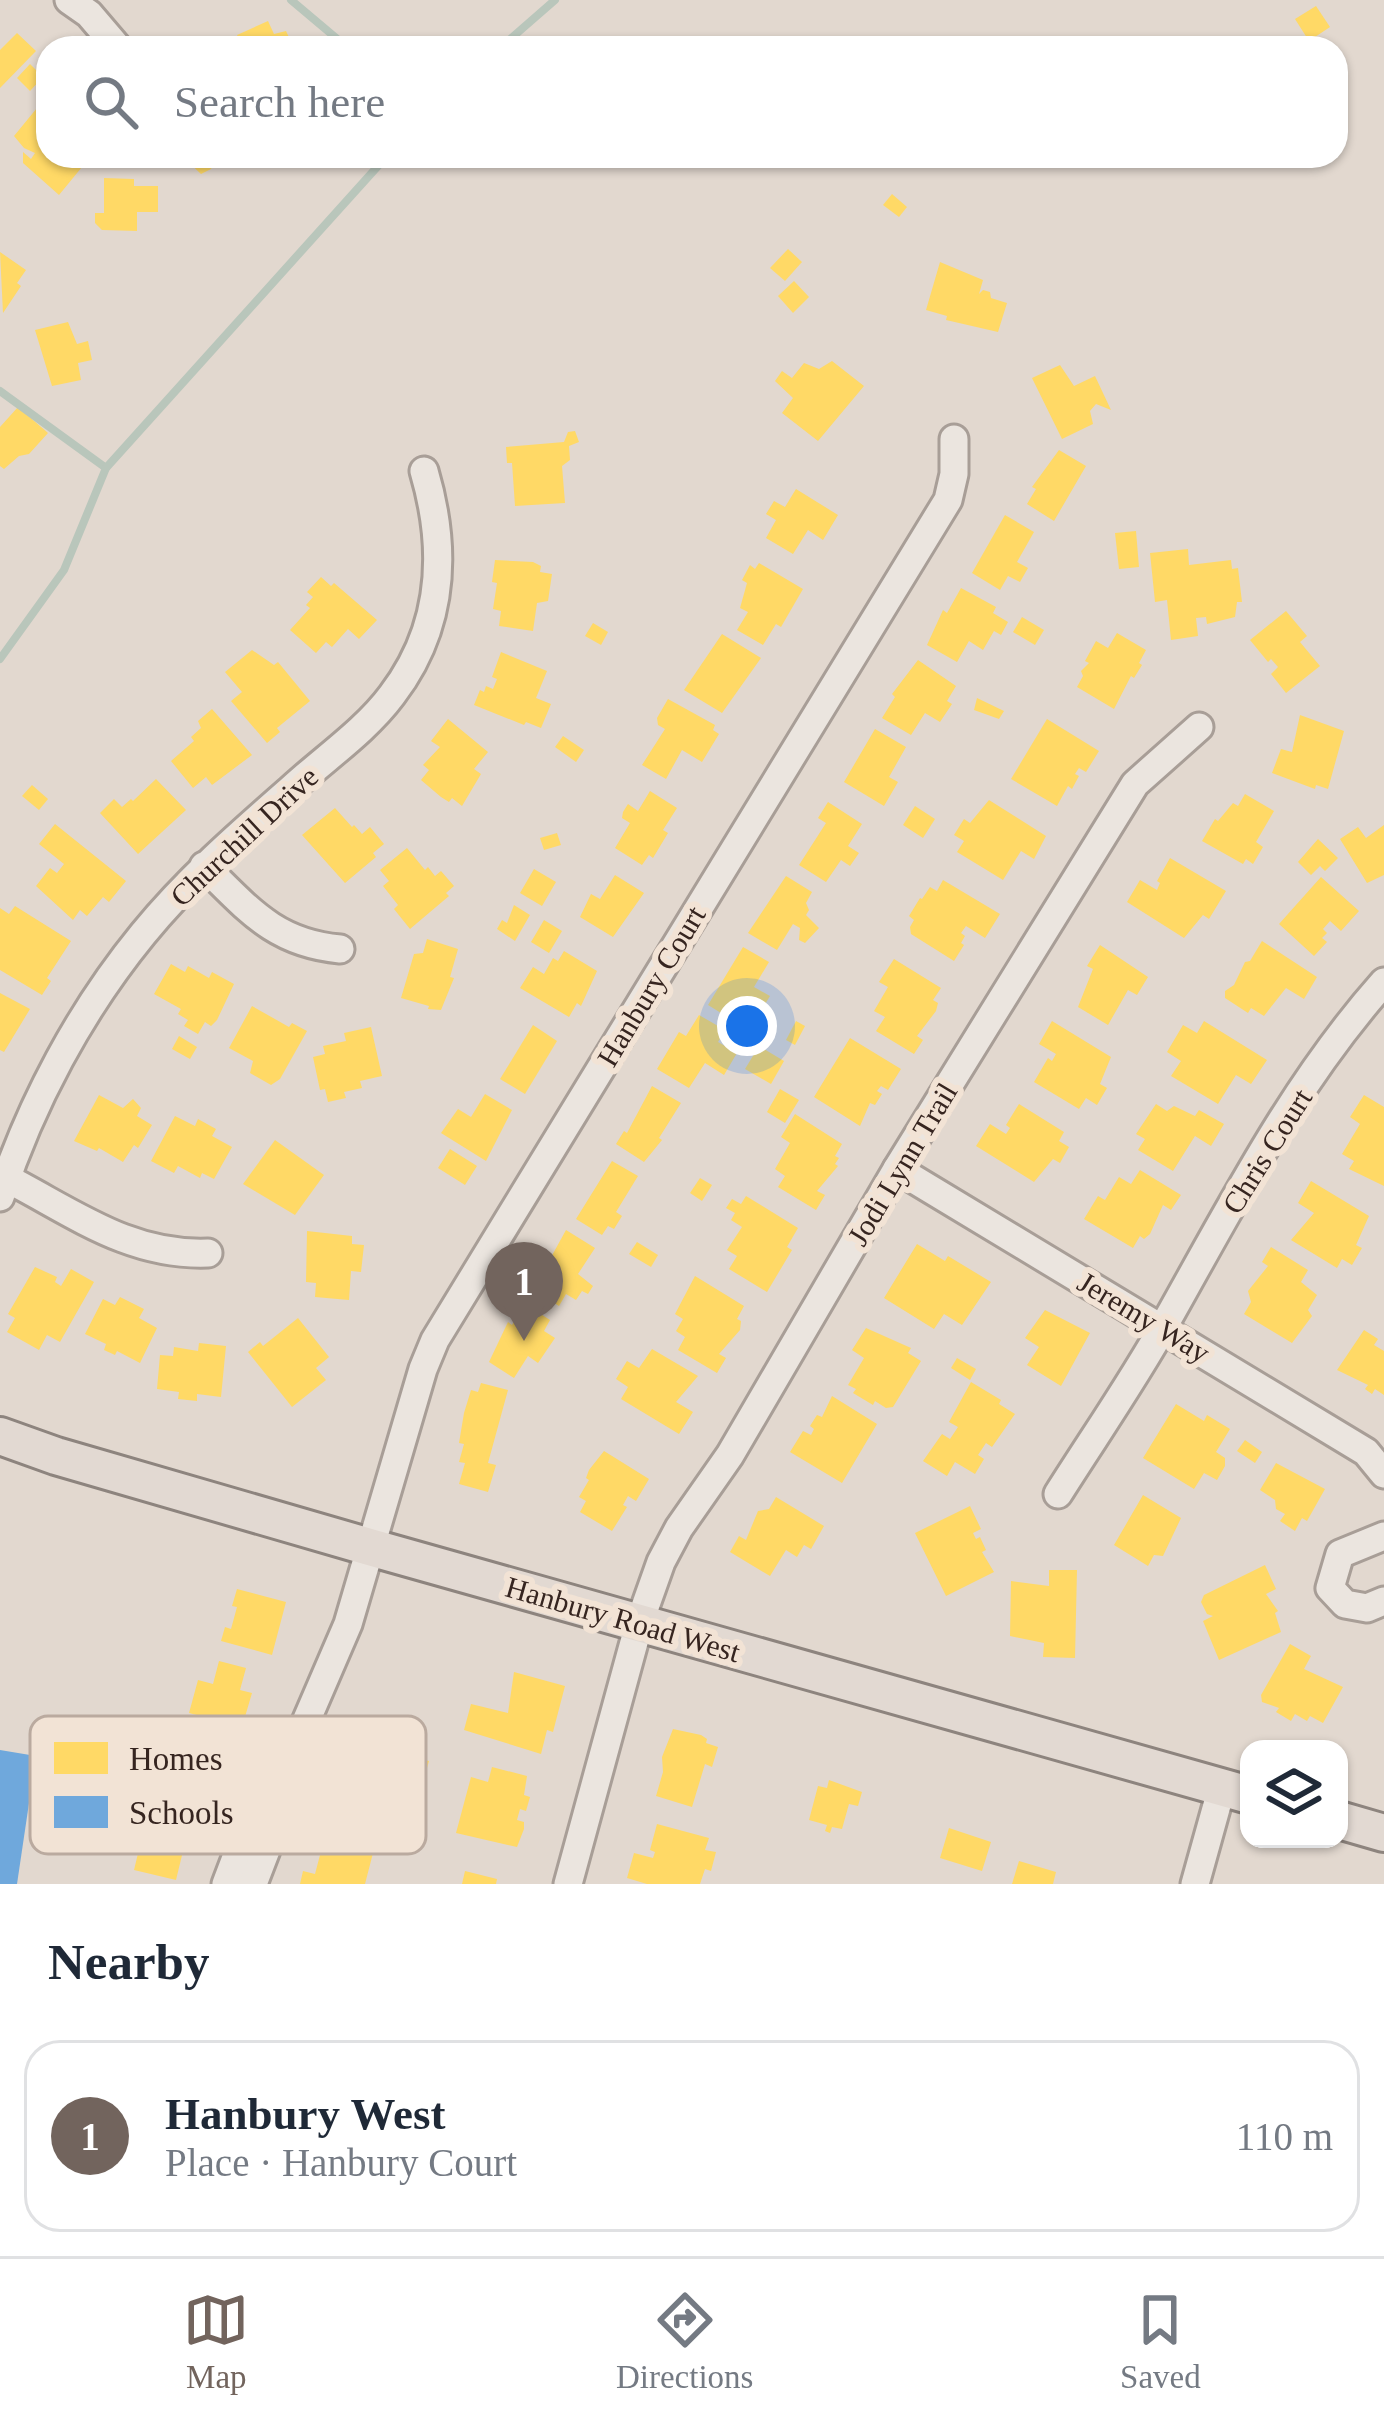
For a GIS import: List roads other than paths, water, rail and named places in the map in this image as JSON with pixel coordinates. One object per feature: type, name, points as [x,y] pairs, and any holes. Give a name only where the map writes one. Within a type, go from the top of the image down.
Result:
[{"type":"main road","name":"Hanbury Road West","points":[[0,1436],[373,1548],[1236,1791]]},
{"type":"main road","points":[[1348,1823],[1384,1833]]},
{"type":"street","points":[[69,0],[108,36]]},
{"type":"street","name":"Hanbury Court","points":[[308,1716],[348,1624],[435,1340],[948,500],[954,439]]},
{"type":"street","name":"Churchill Drive","points":[[3,1187],[42,1092],[88,1012],[142,936],[204,866],[392,697],[434,611],[440,563],[437,517],[424,471]]},
{"type":"street","name":"Jodi Lynn Trail","points":[[568,1884],[639,1624],[679,1528],[730,1455],[897,1168],[1135,784],[1199,727]]},
{"type":"street","points":[[204,866],[278,934],[308,946],[340,949]]},
{"type":"street","name":"Chris Court","points":[[1058,1494],[1163,1328],[1257,1158],[1358,1011],[1384,982]]},
{"type":"street","name":"Jeremy Way","points":[[897,1168],[1366,1452],[1384,1474]]},
{"type":"street","points":[[3,1187],[140,1246],[178,1254],[208,1253]]},
{"type":"street","points":[[1384,1536],[1340,1554],[1330,1588],[1345,1604],[1367,1608],[1384,1601]]},
{"type":"street","points":[[1195,1884],[1236,1791]]},
{"type":"street","points":[[226,1884],[237,1854]]},
{"type":"street","points":[[254,1884],[265,1854]]},
{"type":"waterway","points":[[291,0],[334,36]]},
{"type":"waterway","points":[[514,36],[555,0]]},
{"type":"waterway","points":[[0,659],[64,570],[106,468],[376,168]]},
{"type":"waterway","points":[[0,391],[106,468]]},
{"type":"place","name":"Hanbury West","points":[[524,1341]]}]
